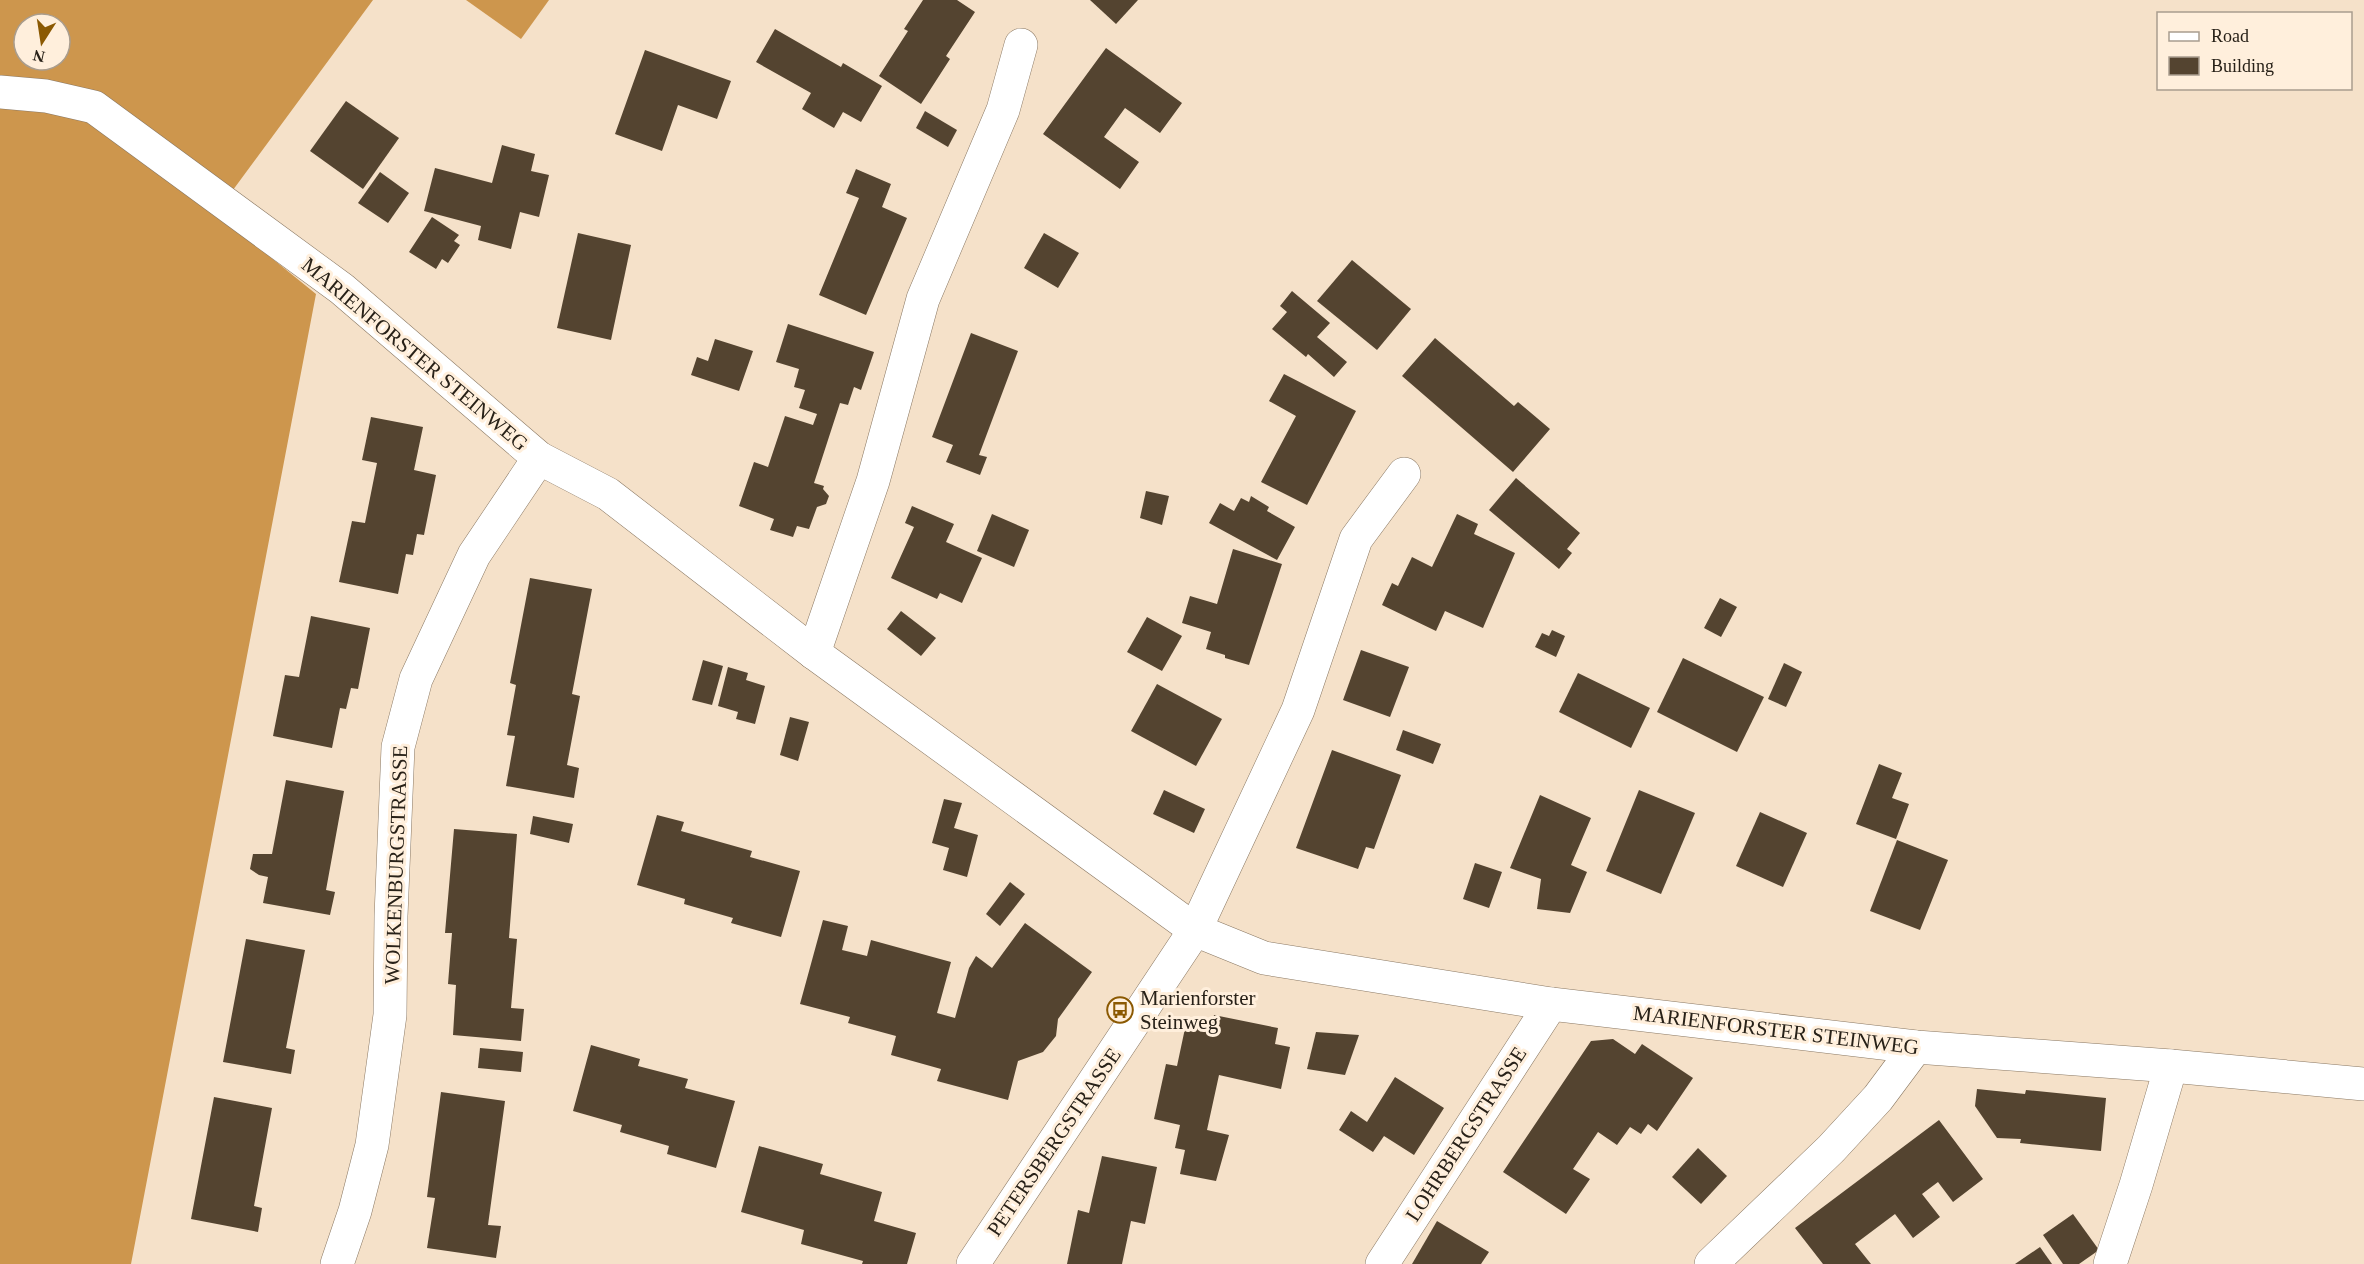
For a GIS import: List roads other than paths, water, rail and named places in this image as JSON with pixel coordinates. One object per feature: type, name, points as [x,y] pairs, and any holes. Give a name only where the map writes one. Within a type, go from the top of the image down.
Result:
[{"type":"street","points":[[814,653],[873,481],[923,299],[1003,110],[1021,45]]},
{"type":"street","name":"MARIENFORSTER STEINWEG","points":[[0,92],[46,96],[94,106],[342,289],[539,458],[608,494],[814,653],[1195,930],[1264,958],[1551,1004],[1916,1047],[2171,1066],[2364,1084]]},
{"type":"street","name":"WOLKENBURGSTRASSE","points":[[338,1264],[356,1211],[372,1145],[390,1015],[391,916],[398,747],[416,679],[474,555],[539,458]]},
{"type":"street","points":[[1195,930],[1298,710],[1356,539],[1404,474]]},
{"type":"street","name":"PETERSBERGSTRASSE","points":[[973,1264],[1195,930]]},
{"type":"street","name":"LOHRBERGSTRASSE","points":[[1382,1264],[1551,1004]]},
{"type":"street","points":[[1711,1264],[1831,1149],[1878,1098],[1916,1047]]},
{"type":"street","points":[[2109,1264],[2136,1185],[2171,1066]]},
{"type":"place","name":"Marienforster Steinweg","points":[[1120,1010]]}]
